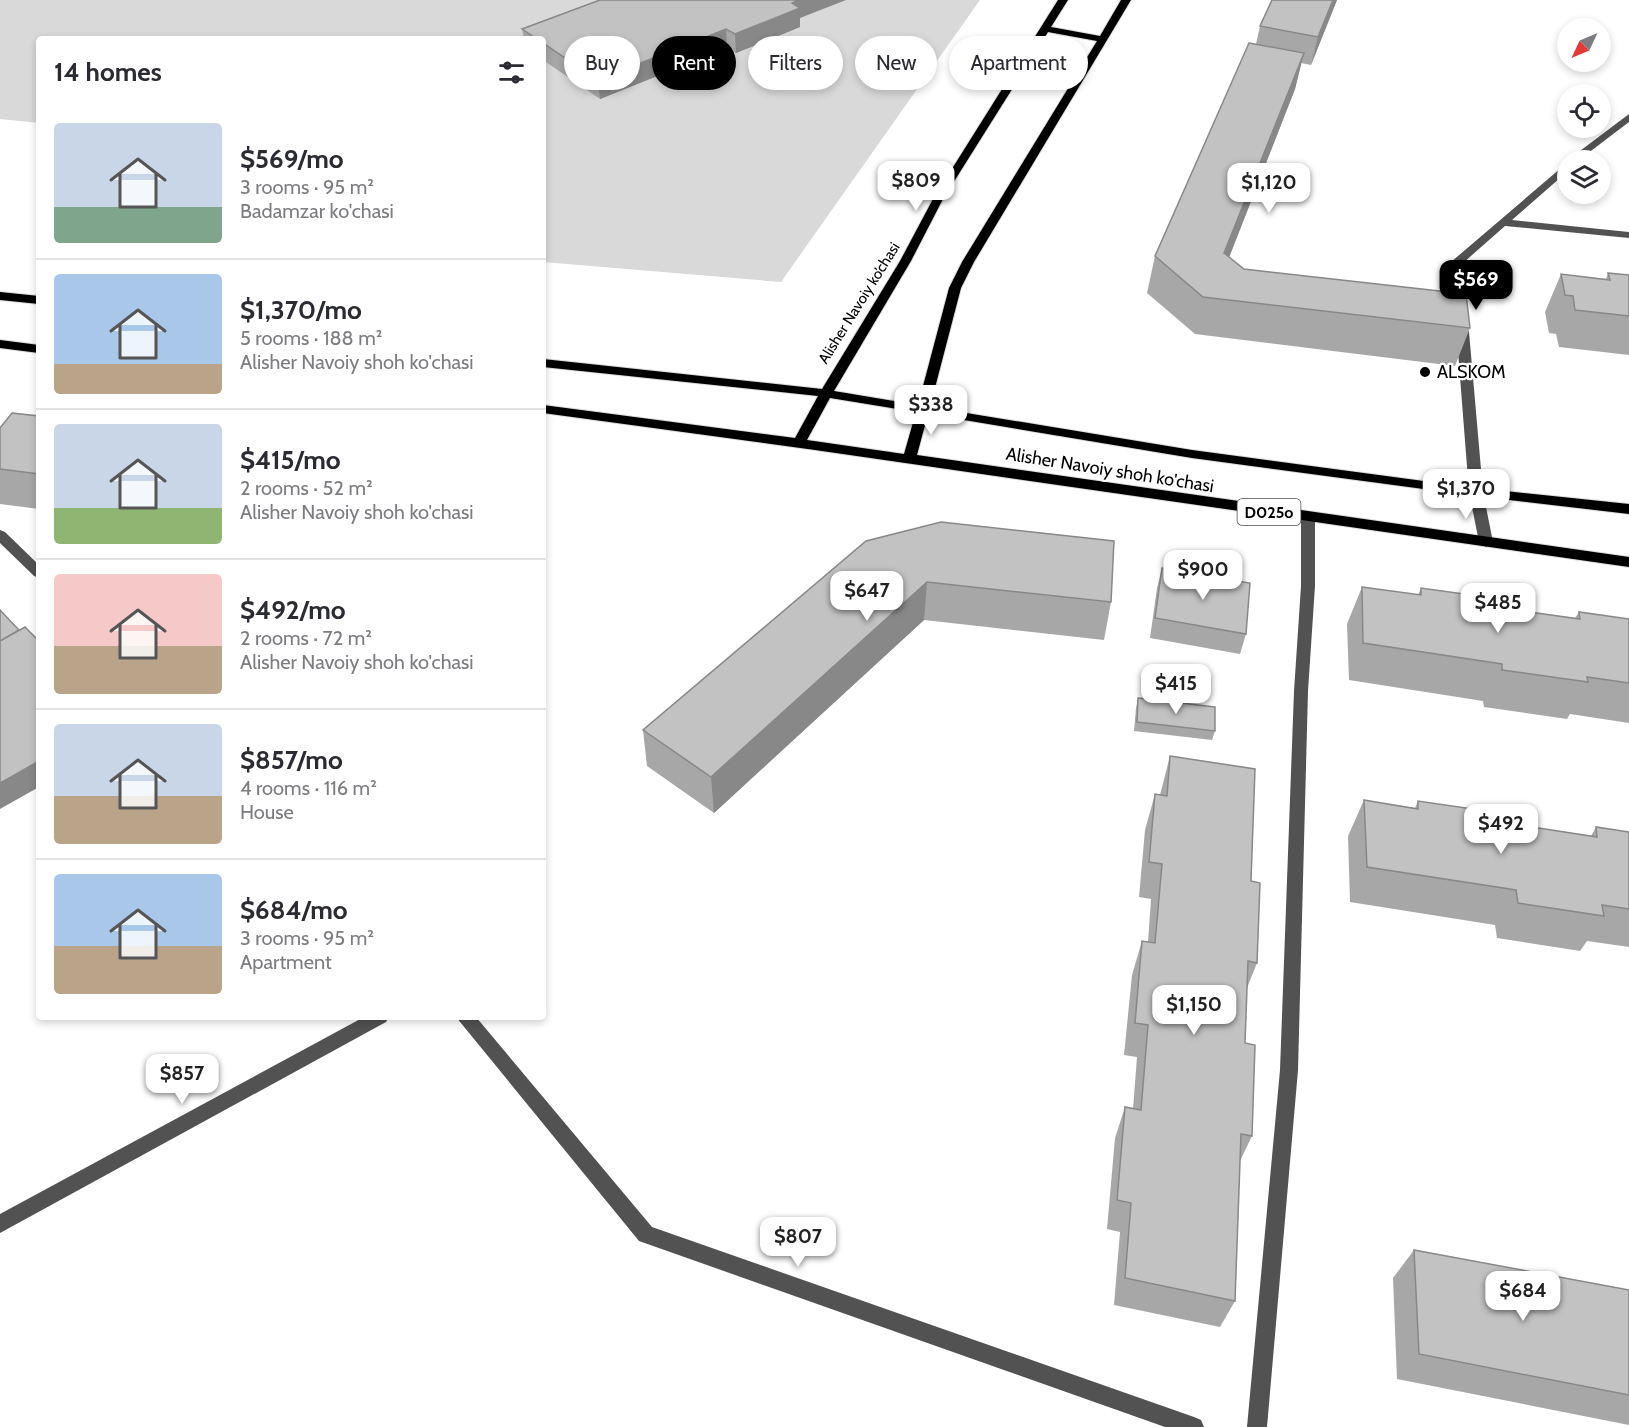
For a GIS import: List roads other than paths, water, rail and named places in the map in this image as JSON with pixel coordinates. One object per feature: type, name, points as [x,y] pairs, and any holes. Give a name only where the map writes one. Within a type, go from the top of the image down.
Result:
[{"type":"main road","name":"Alisher Navoiy ko’chasi","points":[[800,442],[824,393],[922,233],[938,199],[1063,0]]},
{"type":"main road","points":[[910,457],[955,288],[968,262],[1126,0]]},
{"type":"main road","points":[[1045,29],[1103,39]]},
{"type":"main road","points":[[0,296],[36,300]]},
{"type":"main road","points":[[0,344],[36,349]]},
{"type":"main road","name":"Alisher Navoiy shoh ko'chasi","points":[[546,363],[824,393],[1192,454],[1476,492],[1629,509]]},
{"type":"main road","name":"Alisher Navoiy shoh ko'chasi","points":[[546,409],[910,457],[1308,518],[1629,562]]},
{"type":"street","points":[[1586,150],[1629,117]]},
{"type":"street","points":[[1486,542],[1476,492],[1457,262],[1557,174]]},
{"type":"street","points":[[1502,222],[1629,235]]},
{"type":"street","points":[[1257,1427],[1289,1070],[1300,690],[1308,586],[1308,518]]},
{"type":"street","points":[[0,535],[36,570]]},
{"type":"street","points":[[0,1224],[374,1020]]},
{"type":"street","points":[[468,1020],[646,1234],[1194,1427]]},
{"type":"place","name":"ALSKOM","points":[[1425,372]]}]
